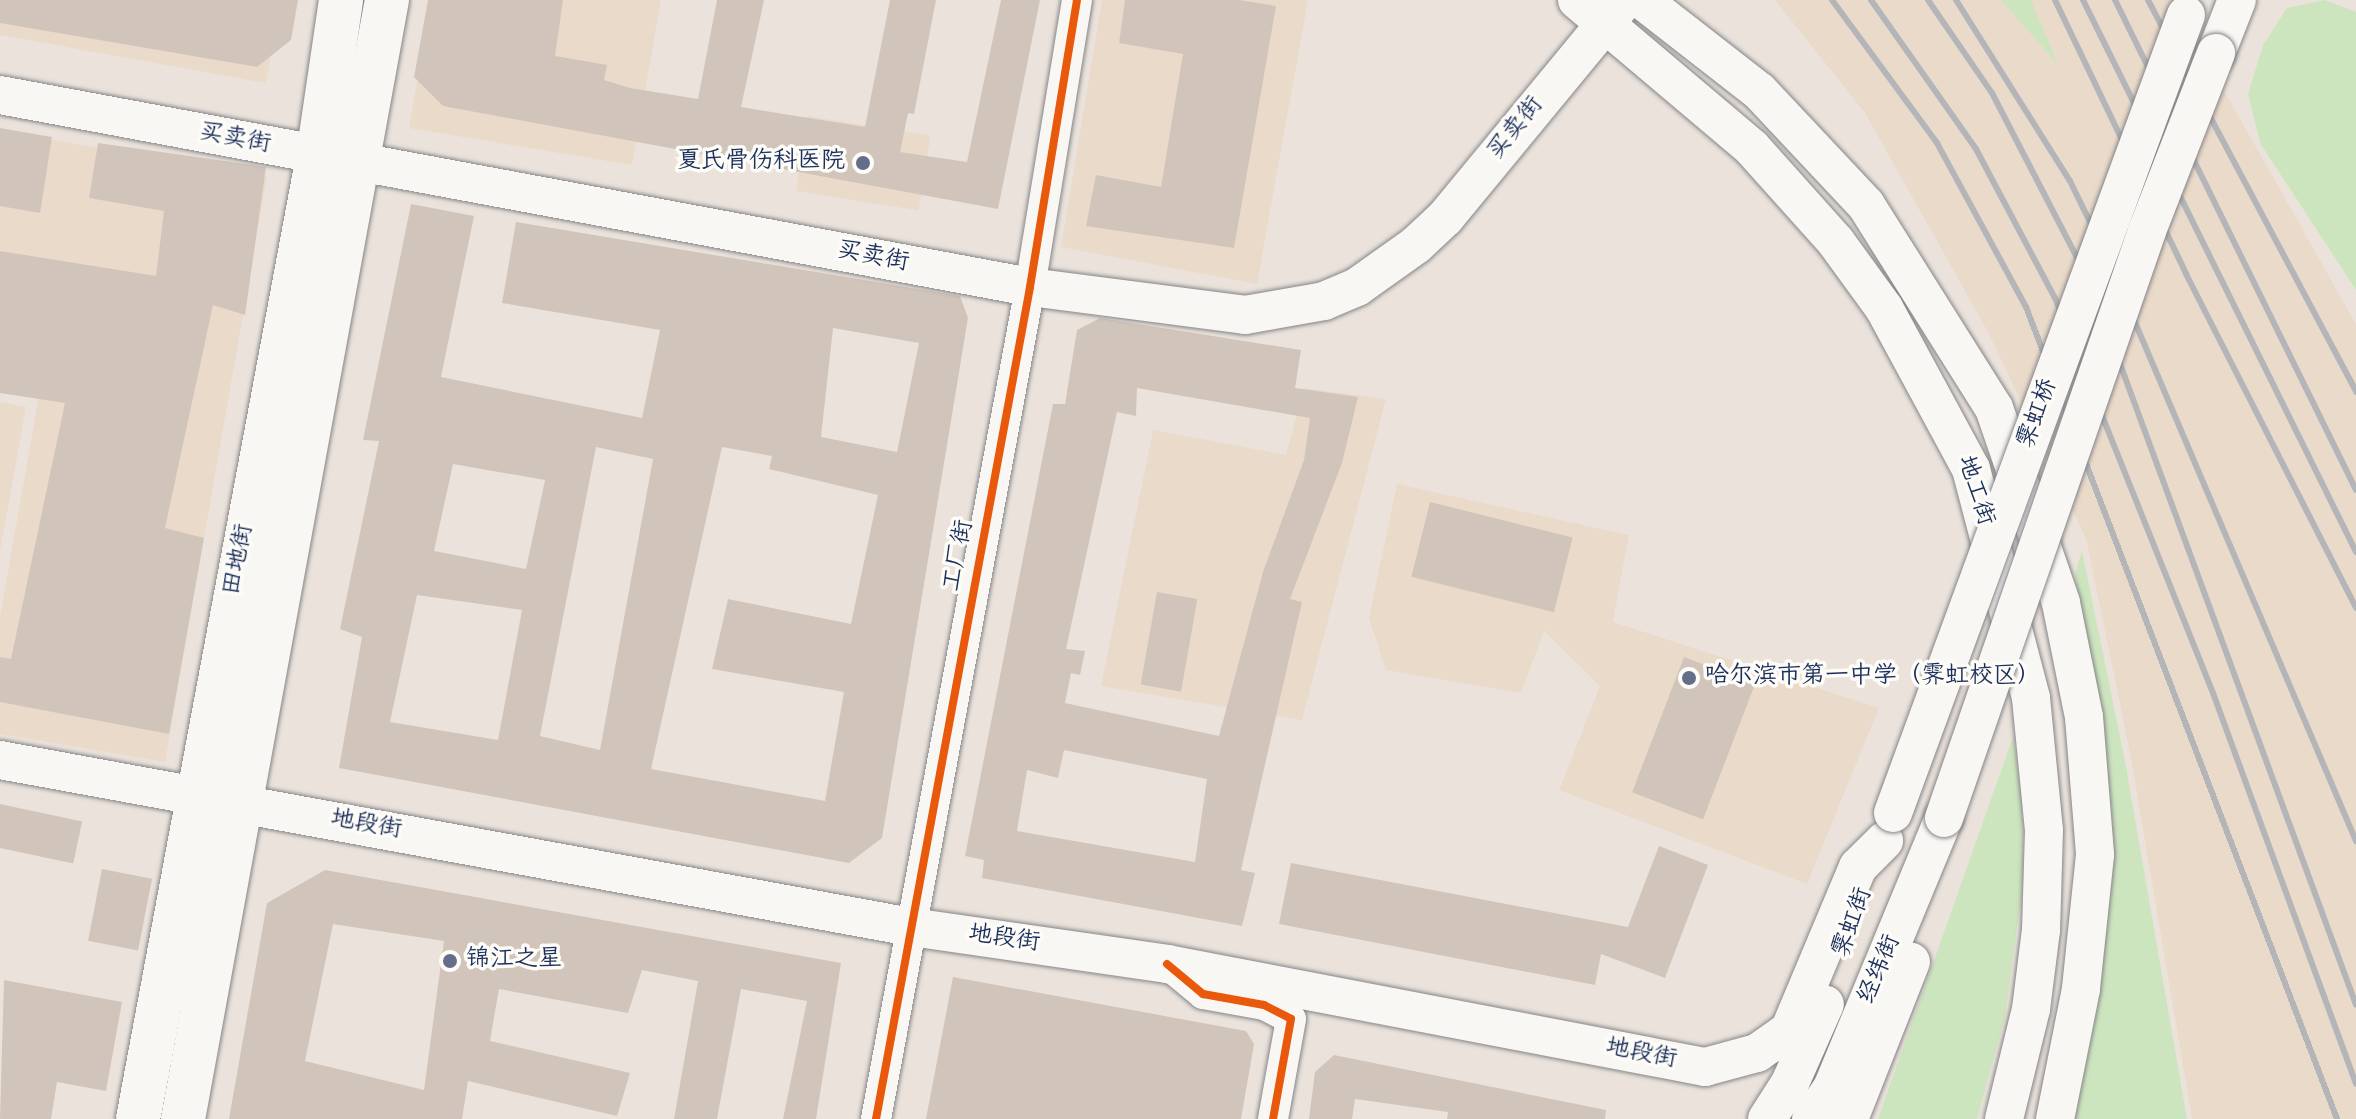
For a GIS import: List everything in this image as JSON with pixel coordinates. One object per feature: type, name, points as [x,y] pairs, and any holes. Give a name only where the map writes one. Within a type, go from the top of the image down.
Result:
[{"type":"highway","name":"田地街","points":[[183,1119],[237,802],[338,160],[341,0]]},
{"type":"highway","name":"田地街","points":[[138,1119],[195,795],[338,160],[387,0]]},
{"type":"main road","name":"地工街","points":[[1642,0],[1759,91],[1866,205],[1994,408],[2061,603],[2084,717],[2095,855],[2081,989],[2055,1119]]},
{"type":"main road","name":"买卖街","points":[[0,95],[1030,287],[1245,315],[1312,304],[1357,287],[1388,268],[1445,218],[1603,7]]},
{"type":"main road","name":"地工街","points":[[1603,7],[1752,148],[1836,242],[1884,308],[1971,469],[2031,698],[2044,830],[2041,930],[2031,1009],[2004,1119]]},
{"type":"main road","name":"霁虹桥","points":[[1888,827],[2189,7]]},
{"type":"main road","name":"霁虹桥","points":[[1944,818],[2147,231],[2231,20]]},
{"type":"main road","name":"地段街","points":[[0,760],[911,927],[1167,964],[1705,1067],[1731,1064],[1789,1031],[1858,867],[1888,827]]},
{"type":"main road","points":[[1856,1110],[1942,862],[1944,818]]},
{"type":"main road","name":"经纬街","points":[[1811,1119],[1832,1088],[1944,818]]},
{"type":"main road","name":"霁虹街","points":[[1767,1119],[1815,1033],[1888,827]]},
{"type":"street","name":"工厂街","points":[[876,1119],[1030,287],[1077,0]]},
{"type":"street","points":[[1167,964],[1203,994],[1264,1005],[1291,1019],[1273,1119]]},
{"type":"shaded area","points":[[0,0],[281,0],[266,83],[0,35]]},
{"type":"shaded area","points":[[431,0],[661,0],[632,165],[409,128]]},
{"type":"shaded area","points":[[1102,0],[1308,0],[1257,284],[1061,247]]},
{"type":"shaded area","points":[[1775,0],[2173,0],[2356,324],[2356,1119],[2192,1119],[2131,758],[2086,539],[1988,332],[1865,113]]},
{"type":"shaded area","name":"夏氏骨伤科医院","points":[[808,116],[930,135],[919,210],[796,191]]},
{"type":"shaded area","points":[[0,131],[267,177],[165,762],[0,734],[0,616],[39,396],[0,389]]},
{"type":"shaded area","points":[[1304,388],[1386,399],[1302,720],[1101,686],[1153,430],[1286,455]]},
{"type":"shaded area","points":[[0,402],[26,407],[0,551]]},
{"type":"shaded area","name":"哈尔滨市第一中学（霁虹校区）","points":[[1397,484],[1629,535],[1613,622],[1879,708],[1807,884],[1559,790],[1600,686],[1544,631],[1521,693],[1386,670],[1369,618]]},
{"type":"green space","points":[[2001,0],[2031,0],[2058,65]]},
{"type":"green space","points":[[2325,0],[2356,12],[2356,290],[2260,143],[2248,94],[2263,45],[2287,8]]},
{"type":"green space","points":[[2082,551],[2125,761],[2187,1119],[2067,1119],[2103,740],[2075,574]]},
{"type":"green space","points":[[2013,737],[2022,801],[2023,883],[2005,1017],[1977,1119],[1878,1119]]},
{"type":"building","points":[[0,0],[298,0],[291,40],[257,67],[0,23]]},
{"type":"building","points":[[428,0],[563,0],[555,56],[607,65],[604,80],[630,88],[698,99],[717,0],[764,0],[741,107],[865,127],[890,0],[936,0],[914,114],[908,113],[900,152],[967,162],[1001,0],[1040,0],[998,209],[443,106],[414,77]]},
{"type":"building","points":[[1125,0],[1239,0],[1276,6],[1234,248],[1086,226],[1096,175],[1161,187],[1183,54],[1119,43]]},
{"type":"building","points":[[0,128],[52,137],[40,213],[0,206]]},
{"type":"building","points":[[98,143],[266,167],[245,315],[213,305],[165,528],[204,538],[169,734],[0,702],[0,657],[11,659],[65,403],[0,393],[0,251],[156,276],[164,211],[89,198]]},
{"type":"building","points":[[411,204],[474,216],[441,377],[642,418],[660,330],[502,303],[516,222],[960,296],[968,318],[882,838],[849,863],[339,768],[362,637],[340,629],[379,441],[363,440]],"holes":[[[833,328],[919,343],[897,452],[821,437]],[[596,447],[653,459],[600,750],[540,736]],[[722,447],[772,456],[769,469],[878,495],[851,624],[728,599],[712,669],[844,692],[825,801],[651,769]],[[453,464],[545,480],[526,569],[434,551]],[[417,595],[522,610],[498,740],[390,722]]]},
{"type":"building","points":[[1100,318],[1301,350],[1295,388],[1358,397],[1342,463],[1290,599],[1302,602],[1241,870],[1255,873],[1242,926],[982,878],[984,860],[965,856],[1053,404],[1065,404],[1077,330]],"holes":[[[1137,388],[1310,418],[1304,460],[1263,572],[1219,736],[1065,703],[1071,673],[1080,675],[1085,651],[1066,649],[1117,412],[1136,416]],[[1064,750],[1207,779],[1195,862],[1017,831],[1027,770],[1058,778]]]},
{"type":"building","points":[[1430,502],[1573,538],[1554,612],[1411,577]]},
{"type":"building","points":[[1157,592],[1197,599],[1181,692],[1141,685]]},
{"type":"building","points":[[1684,657],[1755,684],[1703,820],[1632,792]]},
{"type":"building","points":[[0,804],[82,821],[73,864],[0,848]]},
{"type":"building","points":[[1659,846],[1708,865],[1665,978],[1601,954],[1595,985],[1279,924],[1291,863],[1628,927]]},
{"type":"building","points":[[102,869],[152,879],[138,950],[88,941]]},
{"type":"building","points":[[325,870],[841,963],[816,1119],[783,1119],[807,1001],[741,989],[717,1119],[674,1119],[698,981],[642,970],[628,1013],[499,989],[490,1041],[630,1073],[617,1116],[468,1081],[462,1119],[229,1119],[267,903]],"holes":[[[333,924],[444,941],[424,1090],[305,1061]]]},
{"type":"building","points":[[953,977],[1246,1031],[1254,1044],[1241,1119],[926,1119]]},
{"type":"building","points":[[4,980],[122,1002],[106,1091],[57,1082],[51,1119],[0,1119]]},
{"type":"building","points":[[1334,1055],[1606,1110],[1605,1119],[1447,1119],[1448,1112],[1355,1099],[1352,1119],[1309,1119],[1315,1072]]},
{"type":"railway","points":[[1832,0],[1937,143],[2026,307],[2337,1119]]},
{"type":"railway","points":[[1871,0],[1976,149],[2055,298],[2213,693],[2356,1084]]},
{"type":"railway","points":[[1928,0],[1992,93],[2091,285],[2356,1005]]},
{"type":"railway","points":[[1956,0],[2070,181],[2108,259],[2356,841]]},
{"type":"railway","points":[[2055,0],[2186,274],[2356,608]]},
{"type":"railway","points":[[2083,0],[2356,552]]},
{"type":"railway","points":[[2115,0],[2356,490]]},
{"type":"railway","points":[[2148,0],[2356,392]]},
{"type":"cycle path","points":[[876,1119],[1030,287],[1077,0]]},
{"type":"cycle path","points":[[1167,964],[1203,994],[1264,1005],[1291,1019],[1273,1119]]},
{"type":"place","name":"夏氏骨伤科医院","points":[[863,163]]},
{"type":"place","name":"哈尔滨市第一中学（霁虹校区）","points":[[1689,678]]},
{"type":"place","name":"锦江之星","points":[[450,961]]}]
